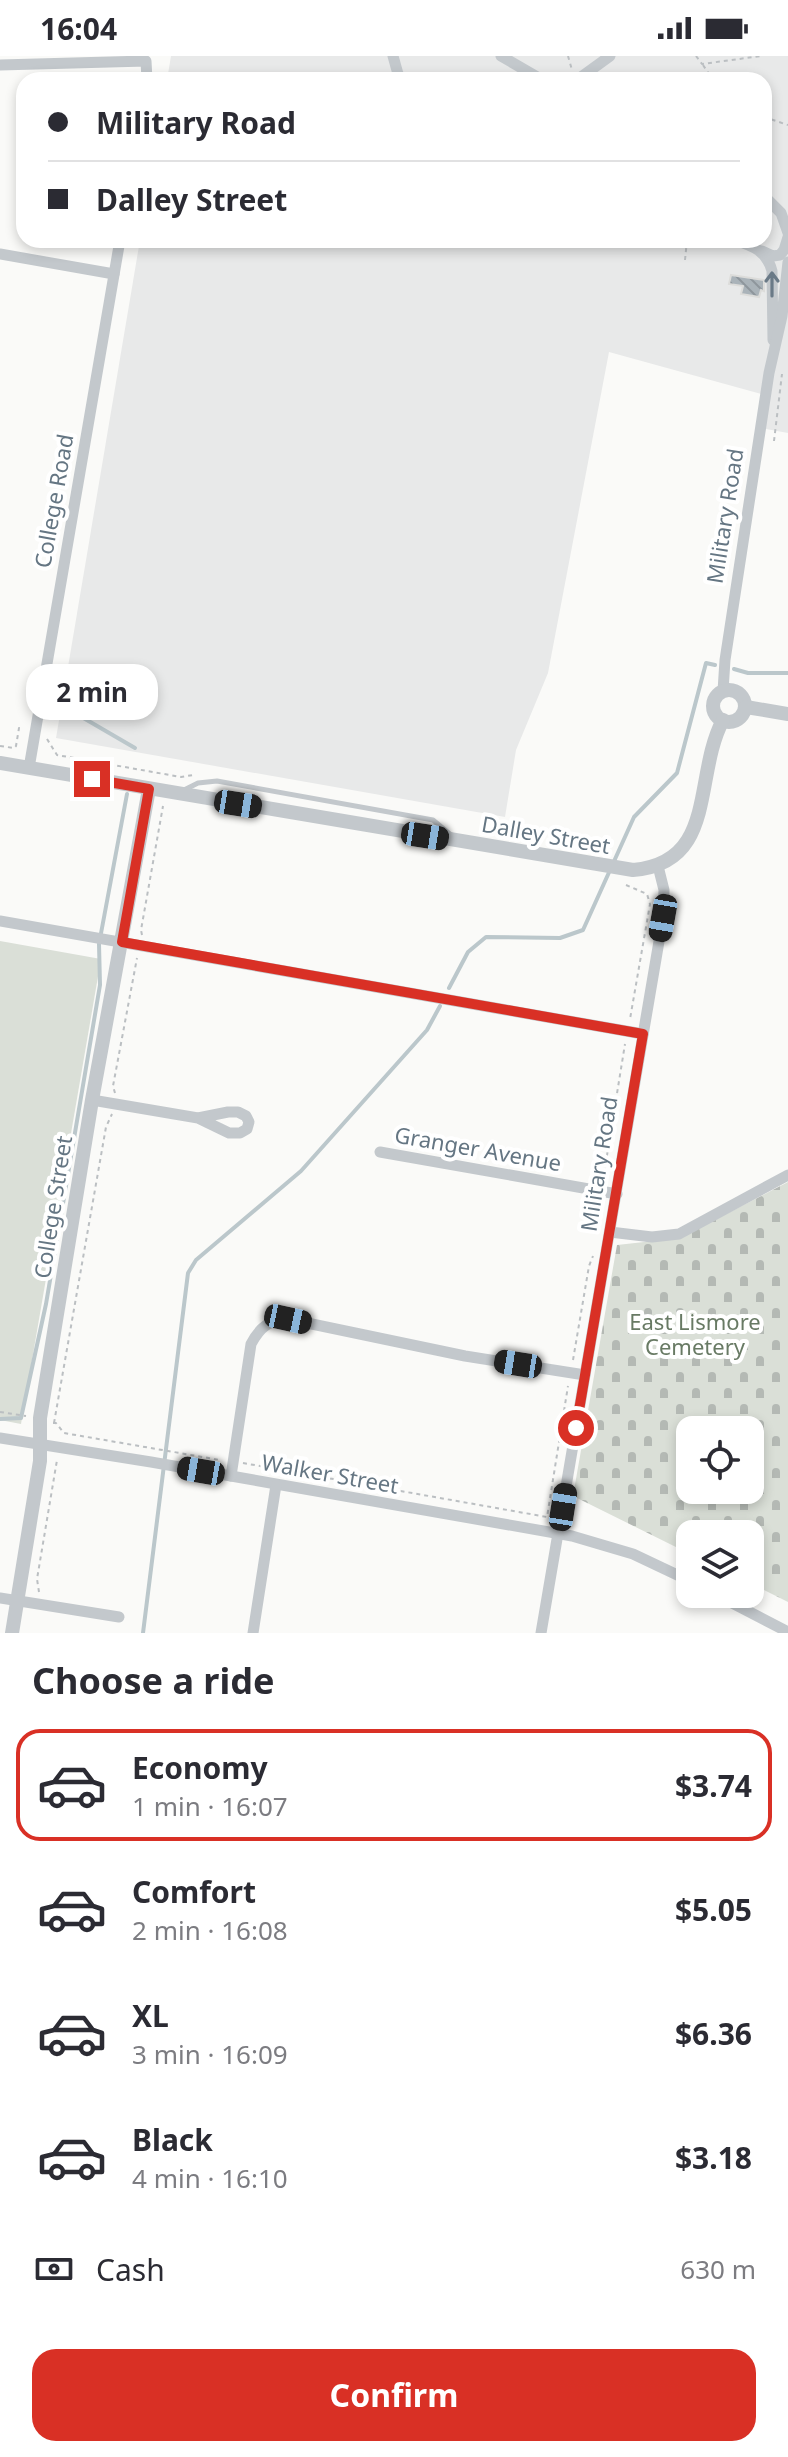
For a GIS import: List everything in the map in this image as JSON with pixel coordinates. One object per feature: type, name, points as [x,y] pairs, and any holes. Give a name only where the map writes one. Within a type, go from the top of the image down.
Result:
[{"type":"street","points":[[501,56],[529,72]]},
{"type":"street","points":[[587,72],[610,56]]},
{"type":"street","points":[[0,65],[146,61],[147,72]]},
{"type":"street","points":[[754,248],[773,256],[780,255],[784,250],[788,235],[781,213],[772,204]]},
{"type":"street","name":"College Road","points":[[29,768],[119,248]]},
{"type":"street","points":[[759,250],[772,271],[773,348]]},
{"type":"street","points":[[0,254],[114,274]]},
{"type":"street","points":[[773,348],[782,316],[788,262]]},
{"type":"street","name":"Military Road","points":[[723,691],[725,660],[773,348]]},
{"type":"street","points":[[732,690],[741,694],[746,707],[738,719],[723,720],[715,713],[713,703],[723,691],[732,690]]},
{"type":"street","points":[[746,707],[788,714]]},
{"type":"street","points":[[658,866],[679,851],[694,830],[711,748],[723,720]]},
{"type":"street","name":"Dalley Street","points":[[0,763],[619,870],[658,866]]},
{"type":"street","name":"College Street","points":[[12,1633],[40,1461],[40,1418],[92,1100],[122,942],[135,787]]},
{"type":"street","name":"Military Road","points":[[541,1633],[663,918],[664,890],[658,866]]},
{"type":"street","points":[[0,921],[643,1034]]},
{"type":"street","points":[[92,1100],[198,1118]]},
{"type":"street","name":"Granger Avenue","points":[[380,1152],[617,1194]]},
{"type":"street","points":[[610,1232],[652,1237],[679,1234],[788,1175]]},
{"type":"street","points":[[231,1476],[251,1344],[257,1331],[277,1319],[465,1356],[585,1375]]},
{"type":"street","name":"Walker Street","points":[[0,1438],[558,1534],[609,1546],[676,1574]]},
{"type":"street","points":[[253,1633],[276,1485]]},
{"type":"street","points":[[0,1598],[119,1617]]},
{"type":"street","points":[[742,1608],[788,1632]]},
{"type":"path","points":[[696,56],[708,72]]},
{"type":"path","points":[[702,64],[761,56]]},
{"type":"path","points":[[685,260],[686,248]]},
{"type":"path","points":[[774,441],[782,372]]},
{"type":"path","points":[[0,746],[14,748],[19,728],[23,729]]},
{"type":"path","points":[[142,935],[163,806]]},
{"type":"path","points":[[626,885],[647,894],[650,904],[629,1020]]},
{"type":"path","points":[[115,1094],[113,1086],[137,957]]},
{"type":"path","points":[[603,1183],[625,1043]]},
{"type":"path","points":[[54,1423],[106,1127],[113,1113]]},
{"type":"path","points":[[572,1364],[589,1266],[595,1253]]},
{"type":"path","points":[[241,1463],[547,1517],[568,1384]]},
{"type":"path","points":[[0,1412],[20,1414]]},
{"type":"path","points":[[48,1422],[54,1423],[64,1433],[221,1460]]},
{"type":"path","points":[[38,1596],[37,1579],[57,1459]]},
{"type":"shaded area","points":[[171,56],[788,56],[788,433],[761,428],[765,395],[609,352],[548,673],[516,750],[505,817],[56,738],[139,248],[772,248],[772,72],[168,72]]},
{"type":"green space","points":[[0,941],[101,959],[21,1424],[0,1420]]},
{"type":"green space","name":"East Lismore Cemetery","points":[[788,1182],[788,1602],[764,1590],[764,1520],[676,1520],[676,1547],[573,1496],[617,1245],[680,1238]]},
{"type":"building","points":[[731,275],[764,280],[764,291],[761,290],[759,297],[741,294],[743,286],[729,284]]},
{"type":"waterway","points":[[449,988],[468,952],[486,937],[560,938],[583,930],[634,817],[677,773],[706,663],[715,665]]},
{"type":"waterway","points":[[734,669],[748,673],[788,673]]},
{"type":"waterway","points":[[49,698],[135,748]]},
{"type":"waterway","points":[[0,1419],[21,1418],[46,1304],[100,985],[99,944],[127,794]]},
{"type":"waterway","points":[[143,1633],[188,1273],[196,1260],[301,1171],[427,1030],[440,1006]]},
{"type":"route","points":[[92,779],[149,789],[122,942],[643,1034],[576,1428]]}]
